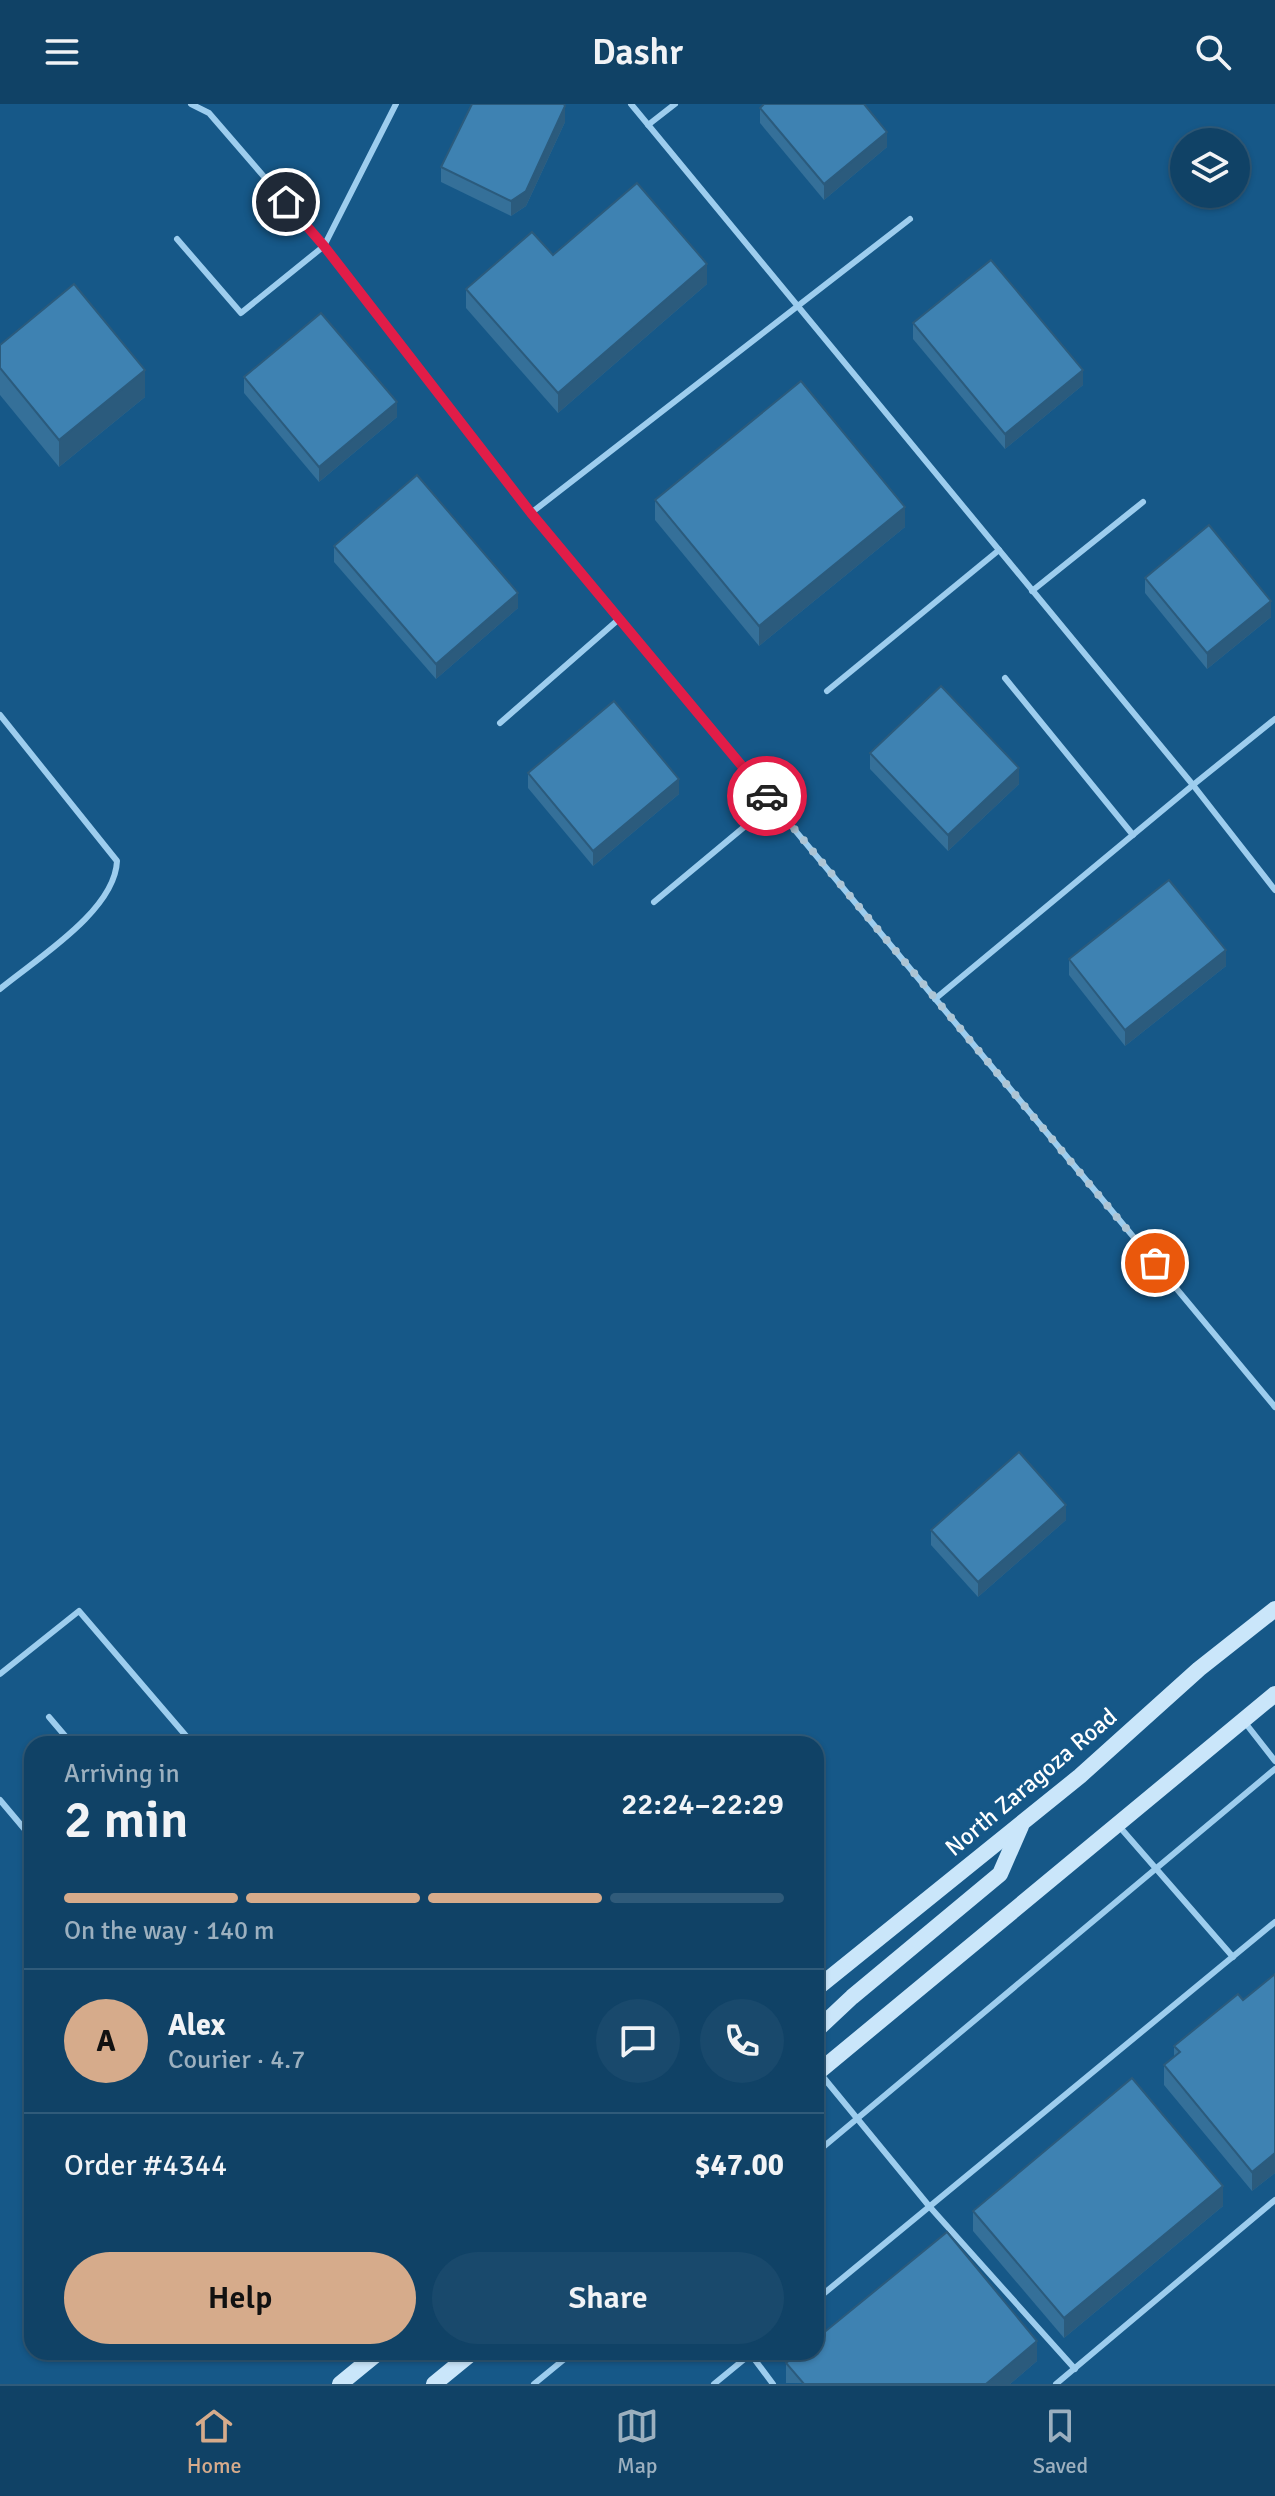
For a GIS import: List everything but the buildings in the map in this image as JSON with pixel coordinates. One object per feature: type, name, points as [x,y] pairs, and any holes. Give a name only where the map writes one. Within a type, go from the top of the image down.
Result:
[{"type":"main road","name":"North Zaragoza Road","points":[[824,1983],[1080,1776],[1199,1669],[1275,1609]]},
{"type":"main road","points":[[824,2068],[1275,1694]]},
{"type":"main road","points":[[824,2023],[1000,1874],[1024,1821]]},
{"type":"main road","points":[[340,2384],[369,2360]]},
{"type":"main road","points":[[445,2381],[465,2360]]},
{"type":"lane","points":[[191,104],[209,113],[324,246],[531,513],[1275,1407]]},
{"type":"lane","points":[[177,239],[241,313],[324,246],[396,104]]},
{"type":"lane","points":[[631,104],[1193,785],[1275,890]]},
{"type":"lane","points":[[648,125],[675,104]]},
{"type":"lane","points":[[531,513],[910,219]]},
{"type":"lane","points":[[1032,591],[1143,502]]},
{"type":"lane","points":[[827,691],[999,550]]},
{"type":"lane","points":[[500,723],[619,619]]},
{"type":"lane","points":[[1005,678],[1133,835]]},
{"type":"lane","points":[[0,715],[117,861],[117,873],[87,918],[0,989]]},
{"type":"lane","points":[[935,999],[1275,719]]},
{"type":"lane","points":[[654,902],[773,803]]},
{"type":"lane","points":[[0,1674],[79,1611],[186,1736]]},
{"type":"lane","points":[[49,1717],[65,1736]]},
{"type":"lane","points":[[1243,1720],[1275,1761]]},
{"type":"lane","points":[[824,2147],[1275,1769]]},
{"type":"lane","points":[[0,1800],[24,1828]]},
{"type":"lane","points":[[1118,1825],[1233,1957]]},
{"type":"lane","points":[[824,2293],[1275,1922]]},
{"type":"lane","points":[[824,2080],[929,2206],[1075,2369]]},
{"type":"lane","points":[[1056,2384],[1275,2200]]},
{"type":"lane","points":[[534,2384],[563,2360]]},
{"type":"lane","points":[[714,2384],[743,2360]]},
{"type":"lane","points":[[756,2360],[773,2384]]},
{"type":"way so far","points":[[767,796],[1155,1263]]},
{"type":"route","points":[[286,202],[324,246],[531,513],[767,796]]}]
